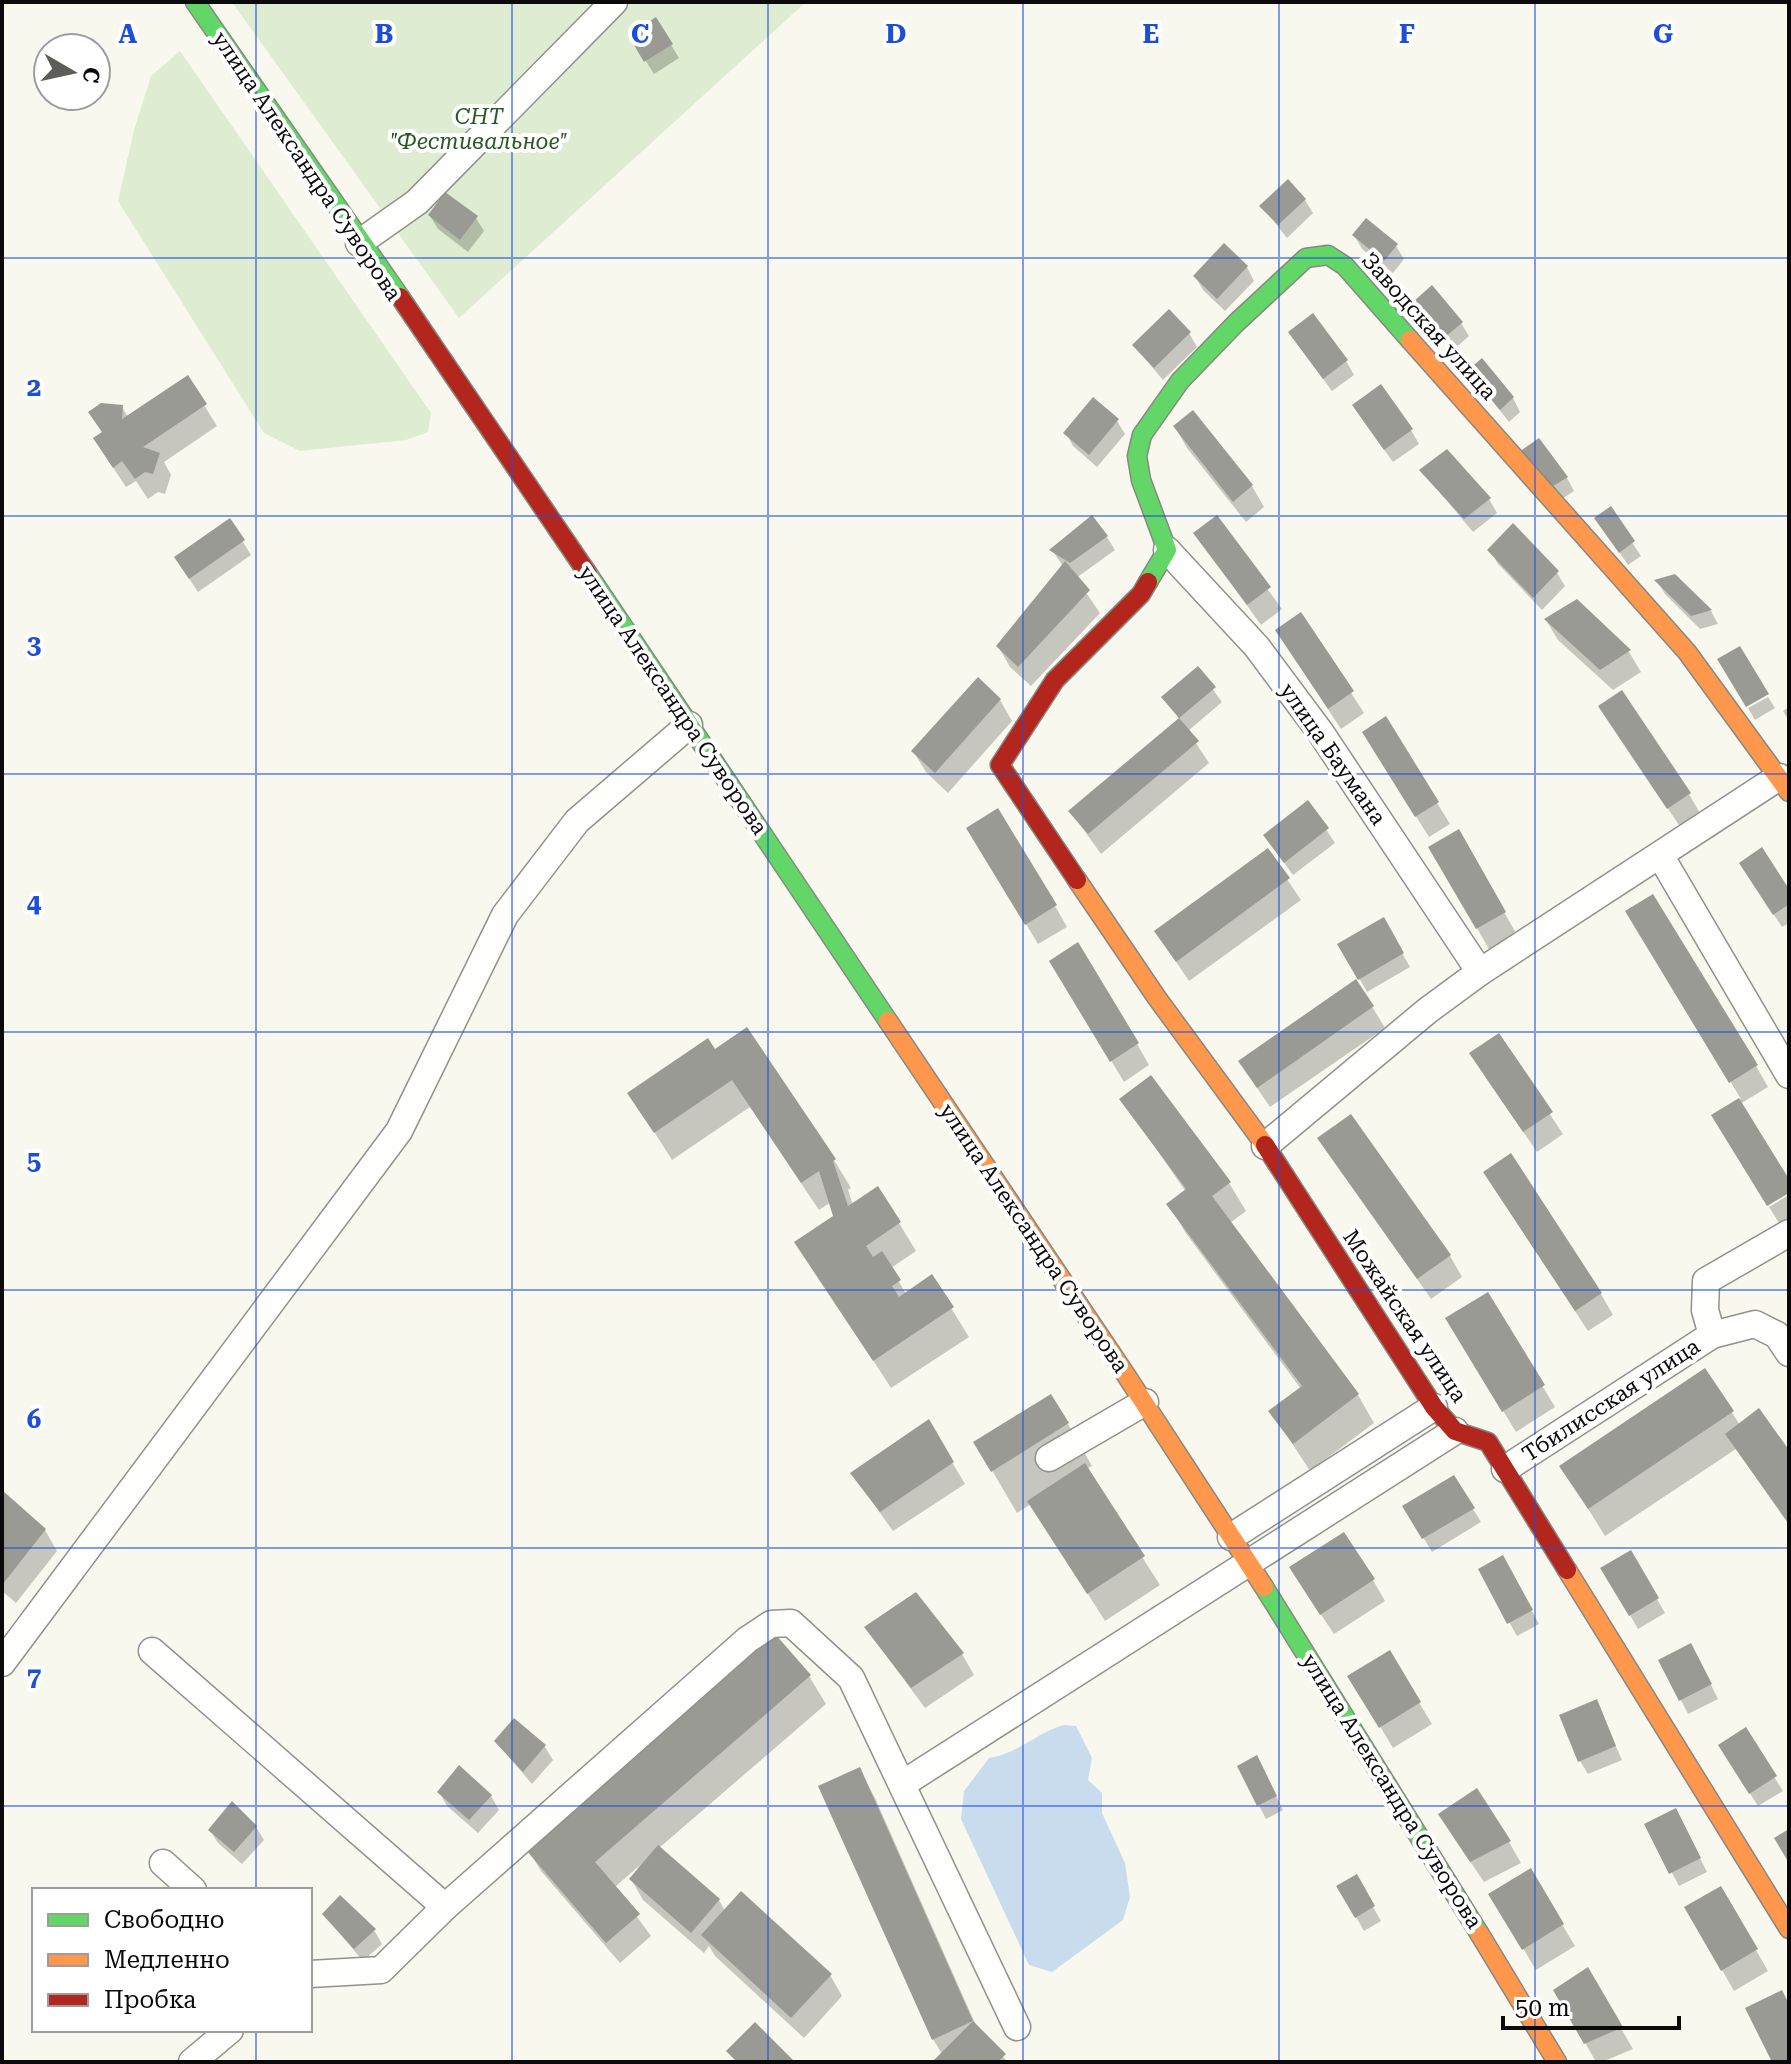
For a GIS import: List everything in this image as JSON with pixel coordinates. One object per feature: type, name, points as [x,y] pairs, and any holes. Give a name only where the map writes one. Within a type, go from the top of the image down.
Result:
[{"type":"street","name":"улица Александра Суворова","points":[[195,2],[309,163],[359,243],[645,656],[1145,1402],[1379,1766],[1557,2062]]},
{"type":"street","points":[[359,243],[417,202],[614,2]]},
{"type":"street","name":"Заводская улица","points":[[1167,550],[1147,498],[1137,454],[1154,413],[1197,363],[1306,258],[1328,255],[1345,266],[1687,652],[1784,785]]},
{"type":"street","name":"Можайская улица","points":[[1167,550],[1141,594],[1055,680],[1000,765],[1157,998],[1265,1146],[1434,1407],[1455,1431],[1488,1442],[1789,1929]]},
{"type":"street","name":"улица Баумана","points":[[1167,550],[1257,647],[1321,733],[1480,972]]},
{"type":"street","points":[[2,1663],[399,1131],[505,915],[577,821],[689,725]]},
{"type":"street","points":[[1265,1146],[1427,1011],[1480,972],[1660,855],[1784,785]]},
{"type":"street","points":[[1660,855],[1789,1075]]},
{"type":"street","name":"Тбилисская улица","points":[[1505,1469],[1712,1335],[1705,1310],[1706,1281],[1789,1233]]},
{"type":"street","points":[[1712,1335],[1755,1324],[1777,1335],[1789,1353]]},
{"type":"street","points":[[1049,1458],[1145,1402]]},
{"type":"street","points":[[1231,1537],[1434,1407]]},
{"type":"street","points":[[904,1783],[1455,1431]]},
{"type":"street","points":[[312,1974],[381,1970],[445,1907],[747,1640],[771,1624],[791,1623],[851,1678],[904,1783],[1017,2027]]},
{"type":"street","points":[[152,1651],[445,1907]]},
{"type":"street","points":[[163,1863],[191,1888]]},
{"type":"street","points":[[192,2062],[228,2032]]},
{"type":"green space","name":"СНТ \"Фестивальное\"","points":[[232,2],[806,2],[459,318]]},
{"type":"green space","points":[[180,51],[431,413],[428,432],[406,440],[300,451],[264,433],[118,201],[134,130],[151,76]]},
{"type":"water","points":[[1063,1725],[1076,1726],[1092,1758],[1088,1780],[1102,1793],[1102,1813],[1125,1863],[1130,1897],[1123,1920],[1052,1972],[1029,1965],[961,1819],[964,1791],[989,1758],[1008,1753]]},
{"type":"building","points":[[656,17],[673,44],[644,62],[628,35]]},
{"type":"building","points":[[1288,179],[1306,199],[1278,225],[1259,206]]},
{"type":"building","points":[[445,192],[478,216],[460,240],[428,215]]},
{"type":"building","points":[[1366,218],[1398,244],[1384,261],[1352,235]]},
{"type":"building","points":[[1224,243],[1248,266],[1217,299],[1193,276]]},
{"type":"building","points":[[1432,285],[1463,322],[1444,338],[1414,301]]},
{"type":"building","points":[[1169,309],[1191,332],[1154,368],[1132,345]]},
{"type":"building","points":[[1313,313],[1348,360],[1323,379],[1288,332]]},
{"type":"building","points":[[1482,358],[1514,397],[1500,410],[1467,371]]},
{"type":"building","points":[[188,375],[207,404],[143,447],[160,453],[153,474],[145,472],[135,479],[122,461],[113,468],[93,438],[102,432],[88,412],[101,403],[123,405],[122,419]]},
{"type":"building","points":[[1381,384],[1413,429],[1384,450],[1352,405]]},
{"type":"building","points":[[1093,397],[1119,419],[1089,455],[1063,433]]},
{"type":"building","points":[[1193,410],[1253,485],[1233,502],[1173,426]]},
{"type":"building","points":[[1539,438],[1568,477],[1548,489],[1519,452]]},
{"type":"building","points":[[1447,449],[1491,498],[1464,519],[1419,470]]},
{"type":"building","points":[[1611,506],[1635,541],[1619,553],[1594,518]]},
{"type":"building","points":[[1092,515],[1108,536],[1070,563],[1049,550]]},
{"type":"building","points":[[1217,515],[1271,587],[1247,605],[1193,533]]},
{"type":"building","points":[[230,518],[245,540],[189,579],[174,557]]},
{"type":"building","points":[[1513,523],[1559,571],[1533,598],[1487,550]]},
{"type":"building","points":[[1065,561],[1090,590],[1018,667],[996,646]]},
{"type":"building","points":[[1675,574],[1712,610],[1691,616],[1654,580]]},
{"type":"building","points":[[1577,599],[1631,650],[1600,670],[1544,619]]},
{"type":"building","points":[[1301,612],[1354,691],[1328,709],[1275,630]]},
{"type":"building","points":[[1740,646],[1769,694],[1746,707],[1717,659]]},
{"type":"building","points":[[1198,666],[1216,687],[1179,718],[1161,697]]},
{"type":"building","points":[[978,677],[1001,699],[935,773],[911,751]]},
{"type":"building","points":[[1622,690],[1691,793],[1667,809],[1598,706]]},
{"type":"building","points":[[1386,716],[1439,802],[1415,817],[1362,732]]},
{"type":"building","points":[[1179,718],[1199,741],[1088,834],[1068,811]]},
{"type":"building","points":[[1308,800],[1329,828],[1284,863],[1263,835]]},
{"type":"building","points":[[998,808],[1057,905],[1025,925],[966,828]]},
{"type":"building","points":[[1459,829],[1506,912],[1476,929],[1428,847]]},
{"type":"building","points":[[1762,847],[1789,889],[1789,904],[1773,915],[1739,863]]},
{"type":"building","points":[[1268,848],[1290,878],[1176,962],[1154,931]]},
{"type":"building","points":[[1653,894],[1758,1065],[1729,1083],[1625,911]]},
{"type":"building","points":[[1384,917],[1404,953],[1358,980],[1337,944]]},
{"type":"building","points":[[1078,942],[1139,1043],[1110,1062],[1049,961]]},
{"type":"building","points":[[1356,979],[1374,1006],[1257,1088],[1238,1061]]},
{"type":"building","points":[[747,1027],[836,1159],[833,1161],[848,1206],[878,1186],[901,1222],[866,1246],[873,1257],[882,1251],[901,1280],[892,1286],[899,1297],[932,1274],[954,1307],[873,1361],[794,1242],[833,1216],[819,1171],[801,1183],[732,1080],[654,1133],[627,1093],[708,1038],[715,1049]]},
{"type":"building","points":[[1499,1033],[1553,1112],[1523,1132],[1469,1053]]},
{"type":"building","points":[[1151,1075],[1231,1182],[1212,1196],[1359,1394],[1293,1444],[1268,1411],[1302,1386],[1166,1204],[1186,1189],[1119,1099]]},
{"type":"building","points":[[1739,1098],[1789,1179],[1789,1193],[1767,1206],[1711,1115]]},
{"type":"building","points":[[1351,1114],[1451,1255],[1417,1279],[1317,1138]]},
{"type":"building","points":[[1511,1153],[1602,1293],[1575,1311],[1483,1172]]},
{"type":"building","points":[[1488,1292],[1545,1385],[1502,1412],[1445,1318]]},
{"type":"building","points":[[1705,1368],[1734,1411],[1588,1509],[1559,1466]]},
{"type":"building","points":[[1051,1394],[1069,1423],[991,1472],[973,1442]]},
{"type":"building","points":[[1759,1408],[1789,1450],[1789,1524],[1725,1434]]},
{"type":"building","points":[[929,1419],[954,1462],[880,1512],[850,1473]]},
{"type":"building","points":[[1085,1463],[1145,1556],[1087,1594],[1027,1501]]},
{"type":"building","points":[[1454,1475],[1475,1508],[1422,1539],[1402,1506]]},
{"type":"building","points":[[2,1490],[46,1529],[2,1585]]},
{"type":"building","points":[[1344,1532],[1375,1579],[1320,1615],[1289,1567]]},
{"type":"building","points":[[1631,1550],[1659,1598],[1629,1616],[1600,1568]]},
{"type":"building","points":[[1503,1555],[1533,1610],[1507,1624],[1478,1569]]},
{"type":"building","points":[[916,1592],[964,1653],[911,1688],[864,1627]]},
{"type":"building","points":[[775,1634],[811,1675],[595,1862],[640,1914],[606,1943],[526,1850]]},
{"type":"building","points":[[1691,1643],[1712,1684],[1679,1701],[1658,1660]]},
{"type":"building","points":[[1390,1650],[1421,1702],[1379,1728],[1347,1676]]},
{"type":"building","points":[[1597,1699],[1616,1746],[1578,1762],[1559,1715]]},
{"type":"building","points":[[514,1718],[546,1745],[523,1772],[494,1741]]},
{"type":"building","points":[[1746,1727],[1777,1776],[1749,1794],[1718,1745]]},
{"type":"building","points":[[1257,1755],[1277,1796],[1257,1806],[1237,1766]]},
{"type":"building","points":[[459,1765],[492,1795],[469,1820],[437,1792]]},
{"type":"building","points":[[860,1767],[973,2021],[932,2040],[818,1786]]},
{"type":"building","points":[[1477,1788],[1511,1841],[1470,1862],[1438,1814]]},
{"type":"building","points":[[232,1801],[257,1826],[234,1852],[208,1830]]},
{"type":"building","points":[[1676,1808],[1701,1858],[1669,1874],[1644,1824]]},
{"type":"building","points":[[1789,1829],[1789,1863],[1774,1838]]},
{"type":"building","points":[[658,1845],[720,1899],[691,1933],[629,1879]]},
{"type":"building","points":[[1531,1868],[1564,1924],[1522,1950],[1488,1894]]},
{"type":"building","points":[[1357,1874],[1375,1906],[1355,1918],[1336,1886]]},
{"type":"building","points":[[1721,1886],[1758,1949],[1721,1971],[1684,1907]]},
{"type":"building","points":[[741,1891],[832,1974],[791,2018],[701,1935]]},
{"type":"building","points":[[340,1895],[376,1929],[354,1949],[322,1914]]},
{"type":"building","points":[[1588,1967],[1623,2027],[1584,2044],[1553,1990]]},
{"type":"building","points":[[1782,1990],[1789,2004],[1789,2060],[1772,2062],[1745,2008]]},
{"type":"building","points":[[973,2021],[1006,2054],[998,2062],[932,2062]]},
{"type":"building","points":[[755,2022],[795,2062],[737,2062],[726,2051]]},
{"type":"traffic: fast","points":[[195,2],[400,297]]},
{"type":"traffic: fast","points":[[1148,582],[1167,550],[1141,480],[1137,456],[1142,435],[1180,381],[1306,258],[1328,255],[1345,266],[1410,340]]},
{"type":"traffic: fast","points":[[588,574],[888,1021]]},
{"type":"traffic: fast","points":[[1264,1587],[1479,1933]]},
{"type":"traffic: slow","points":[[1410,340],[1687,652],[1789,792]]},
{"type":"traffic: slow","points":[[1077,880],[1157,998],[1265,1145]]},
{"type":"traffic: slow","points":[[888,1021],[1264,1587]]},
{"type":"traffic: slow","points":[[1567,1570],[1789,1929]]},
{"type":"traffic: slow","points":[[1479,1933],[1557,2062]]},
{"type":"traffic: jam","points":[[400,297],[588,574]]},
{"type":"traffic: jam","points":[[1077,880],[1000,765],[1055,680],[1141,594],[1148,582]]},
{"type":"traffic: jam","points":[[1265,1145],[1434,1407],[1455,1431],[1488,1442],[1567,1570]]}]
